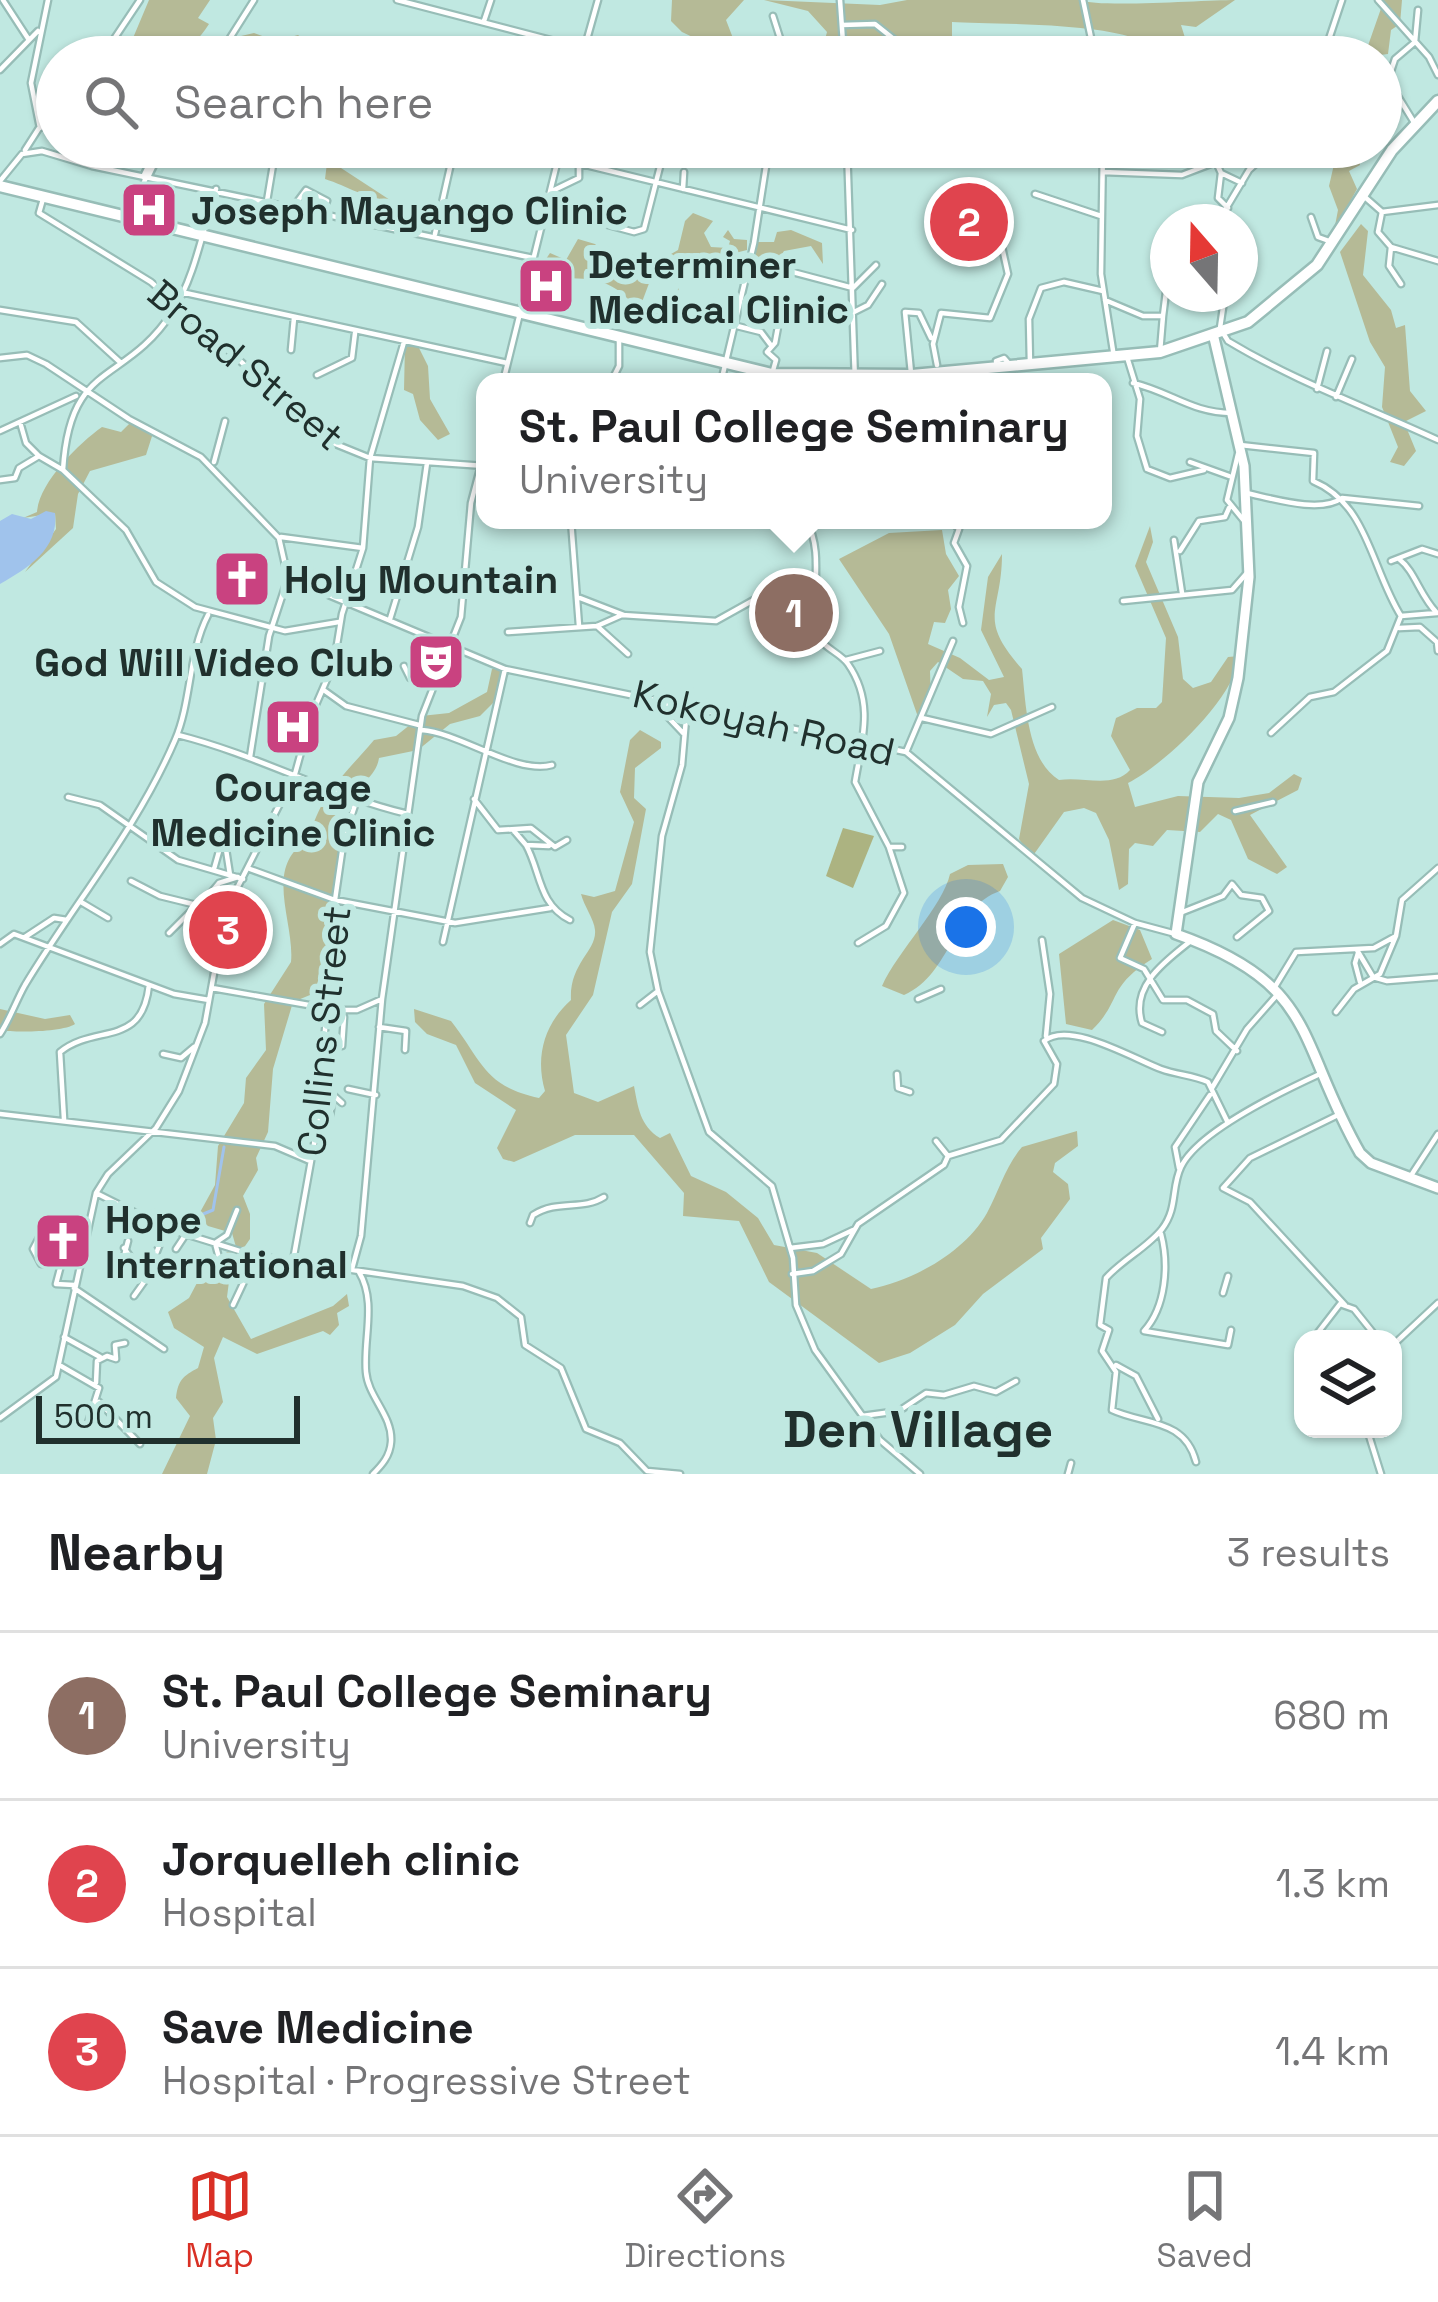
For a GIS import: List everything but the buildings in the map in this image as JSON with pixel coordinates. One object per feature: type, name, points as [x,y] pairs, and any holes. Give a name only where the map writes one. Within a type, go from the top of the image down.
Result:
[{"type":"highway","points":[[1402,141],[1438,100]]},
{"type":"highway","points":[[923,373],[1160,352],[1218,336],[1272,307],[1334,244],[1382,168]]},
{"type":"highway","points":[[0,184],[43,199],[767,373]]},
{"type":"main road","points":[[146,176],[150,168]]},
{"type":"main road","points":[[1176,934],[1175,914],[1203,764],[1229,718],[1234,697],[1249,569],[1240,445],[1218,336]]},
{"type":"main road","name":"Kokoyah Road","points":[[1176,934],[1233,955],[1300,1020],[1365,1157],[1438,1188]]},
{"type":"street","points":[[3,0],[28,40]]},
{"type":"street","points":[[116,36],[140,0]]},
{"type":"street","points":[[231,36],[254,0]]},
{"type":"street","points":[[397,0],[542,36]]},
{"type":"street","points":[[484,21],[491,0]]},
{"type":"street","points":[[588,36],[598,0]]},
{"type":"street","points":[[840,0],[843,36]]},
{"type":"street","points":[[1083,0],[1091,36]]},
{"type":"street","points":[[1330,36],[1342,0]]},
{"type":"street","points":[[1378,0],[1438,75]]},
{"type":"street","points":[[39,36],[45,2]]},
{"type":"street","points":[[1402,53],[1415,42],[1418,10]]},
{"type":"street","points":[[773,16],[779,36]]},
{"type":"street","points":[[842,25],[875,24],[891,36]]},
{"type":"street","points":[[0,70],[40,28]]},
{"type":"street","points":[[36,52],[31,83],[36,108]]},
{"type":"street","points":[[1402,103],[1415,124]]},
{"type":"street","points":[[0,184],[36,134]]},
{"type":"street","points":[[22,154],[36,152]]},
{"type":"street","points":[[113,168],[435,233],[533,258]]},
{"type":"street","points":[[267,201],[272,168]]},
{"type":"street","points":[[435,233],[450,168]]},
{"type":"street","points":[[505,373],[556,168]]},
{"type":"street","points":[[550,192],[579,178],[579,168]]},
{"type":"street","points":[[595,168],[852,230]]},
{"type":"street","points":[[545,208],[634,232],[644,229],[660,168]]},
{"type":"street","points":[[724,373],[751,257],[765,168]]},
{"type":"street","points":[[848,168],[855,373]]},
{"type":"street","points":[[1102,168],[1103,290],[1120,357],[1139,399],[1139,450],[1147,470],[1170,478],[1204,470]]},
{"type":"street","points":[[1102,172],[1182,176],[1201,168]]},
{"type":"street","points":[[1219,168],[1218,198],[1224,204]]},
{"type":"street","points":[[1230,204],[1255,168]]},
{"type":"street","points":[[683,188],[684,172]]},
{"type":"street","points":[[1221,173],[1242,183]]},
{"type":"street","points":[[134,220],[146,176]]},
{"type":"street","points":[[0,431],[84,392],[121,363],[177,304],[216,189]]},
{"type":"street","points":[[294,206],[306,190],[327,201],[322,213]]},
{"type":"street","points":[[1035,194],[1101,216]]},
{"type":"street","points":[[1362,194],[1382,212],[1438,205]]},
{"type":"street","name":"Broad Street","points":[[43,199],[36,212],[177,304],[323,435],[370,458],[476,465]]},
{"type":"street","points":[[578,218],[599,206]]},
{"type":"street","points":[[1382,212],[1378,232],[1390,247],[1438,261]]},
{"type":"street","points":[[1311,217],[1318,238],[1334,244]]},
{"type":"street","points":[[933,344],[941,313],[990,318],[1008,274],[998,229],[944,229]]},
{"type":"street","points":[[1390,247],[1389,266],[1401,284]]},
{"type":"street","points":[[751,257],[748,268],[762,264],[854,288]]},
{"type":"street","points":[[854,288],[875,266]]},
{"type":"street","points":[[1030,364],[1028,319],[1041,288],[1064,282],[1103,290]]},
{"type":"street","points":[[854,312],[868,305],[882,284]]},
{"type":"street","points":[[181,292],[507,363]]},
{"type":"street","points":[[772,373],[776,360],[767,352],[783,300]]},
{"type":"street","points":[[1105,300],[1143,316],[1162,316]]},
{"type":"street","points":[[0,310],[76,322],[121,363]]},
{"type":"street","points":[[912,373],[905,312],[919,314],[933,344],[937,369],[947,373]]},
{"type":"street","points":[[1160,352],[1163,312]]},
{"type":"street","points":[[1222,312],[1218,336],[1317,389],[1364,403],[1438,440]]},
{"type":"street","points":[[739,315],[737,329],[761,332],[771,346]]},
{"type":"street","points":[[291,350],[294,318]]},
{"type":"street","points":[[317,375],[352,358],[355,333]]},
{"type":"street","points":[[616,373],[619,338]]},
{"type":"street","points":[[213,897],[219,884],[250,869],[295,774],[311,716],[325,691],[363,548],[370,458],[404,341]]},
{"type":"street","points":[[1317,389],[1328,351]]},
{"type":"street","points":[[0,358],[27,355],[214,465],[279,538],[287,578],[272,626],[250,757]]},
{"type":"street","points":[[1336,397],[1352,359]]},
{"type":"street","points":[[1133,383],[1179,396],[1195,410],[1230,413],[1238,455],[1228,476],[1229,508],[1225,518],[1202,518],[1180,551]]},
{"type":"street","points":[[63,470],[70,420],[84,392]]},
{"type":"street","points":[[214,465],[225,421]]},
{"type":"street","points":[[20,422],[26,442],[39,456],[63,470],[126,530],[155,582],[208,613],[303,632],[341,622]]},
{"type":"street","points":[[1240,445],[1314,453],[1313,481],[1342,498],[1364,529],[1385,595],[1401,616],[1383,654],[1334,692],[1310,697],[1271,733]]},
{"type":"street","points":[[0,480],[15,478],[19,468],[39,456]]},
{"type":"street","points":[[1190,462],[1228,476]]},
{"type":"street","points":[[390,619],[418,527],[428,463]]},
{"type":"street","points":[[353,1270],[362,1236],[382,998],[421,728],[432,686],[461,617],[476,487]]},
{"type":"street","points":[[1246,494],[1311,503],[1334,504],[1342,498],[1419,506]]},
{"type":"street","points":[[1229,508],[1248,528]]},
{"type":"street","points":[[572,529],[579,626]]},
{"type":"street","points":[[810,529],[816,541],[812,600],[820,641],[845,660],[868,721],[855,782],[901,875],[903,902],[876,936],[857,943]]},
{"type":"street","points":[[959,529],[954,543],[967,566],[959,607],[963,622]]},
{"type":"street","points":[[279,538],[363,548]]},
{"type":"street","points":[[1174,540],[1180,551],[1182,593]]},
{"type":"street","points":[[1391,561],[1421,549],[1438,554]]},
{"type":"street","points":[[1400,559],[1409,567],[1422,601],[1437,613],[1401,616]]},
{"type":"street","points":[[1123,602],[1232,590],[1249,569]]},
{"type":"street","name":"Kokoyah Road","points":[[287,578],[505,669],[906,752],[1082,898],[1135,923],[1176,934]]},
{"type":"street","points":[[578,597],[624,615],[716,621],[770,595],[793,591],[812,600]]},
{"type":"street","points":[[0,1034],[50,946],[132,827],[178,735],[192,653],[208,613]]},
{"type":"street","points":[[508,632],[597,626],[624,615]]},
{"type":"street","points":[[597,626],[628,655]]},
{"type":"street","points":[[1399,628],[1420,627],[1437,642],[1438,651]]},
{"type":"street","points":[[906,752],[952,641]]},
{"type":"street","points":[[845,660],[880,651]]},
{"type":"street","points":[[404,666],[410,678],[432,686]]},
{"type":"street","points":[[443,943],[505,669]]},
{"type":"street","points":[[325,691],[346,706],[458,737],[532,766],[552,765]]},
{"type":"street","points":[[668,701],[666,716],[683,734]]},
{"type":"street","points":[[687,707],[682,765],[662,836],[650,952],[658,991],[709,1132],[772,1186],[790,1248],[796,1305],[815,1350],[862,1416],[920,1474]]},
{"type":"street","points":[[922,718],[991,734],[1052,707]]},
{"type":"street","points":[[178,735],[250,757],[356,802],[408,814]]},
{"type":"street","points":[[68,796],[92,801],[178,860],[237,877]]},
{"type":"street","points":[[474,799],[498,830],[539,831],[550,846]]},
{"type":"street","name":"Collins Street","points":[[293,1261],[319,1120],[335,900],[344,838],[356,802]]},
{"type":"street","points":[[1235,811],[1274,802]]},
{"type":"street","points":[[0,1418],[47,1387],[61,1366],[78,1262],[97,1193],[169,1110],[196,1046],[225,912],[236,892],[237,877],[225,842],[238,830],[231,824],[214,869]]},
{"type":"street","points":[[514,831],[526,845],[530,869],[550,908],[570,920]]},
{"type":"street","points":[[526,845],[550,846],[567,839]]},
{"type":"street","points":[[890,847],[902,847]]},
{"type":"street","points":[[1336,1012],[1390,959],[1402,900],[1438,868]]},
{"type":"street","points":[[250,869],[335,900],[394,914],[464,923],[503,917],[519,909],[550,908]]},
{"type":"street","points":[[131,881],[225,912]]},
{"type":"street","points":[[1175,914],[1223,896],[1232,884],[1241,895],[1262,898],[1269,911],[1237,937]]},
{"type":"street","points":[[169,933],[213,897],[236,892]]},
{"type":"street","points":[[81,902],[108,918]]},
{"type":"street","points":[[25,937],[54,918],[70,920]]},
{"type":"street","points":[[1135,923],[1120,958],[1150,976],[1163,1000],[1187,1000],[1213,1014],[1216,1031],[1237,1051]]},
{"type":"street","points":[[0,928],[149,985],[209,1000]]},
{"type":"street","points":[[43,928],[57,938]]},
{"type":"street","points":[[0,944],[10,934]]},
{"type":"street","points":[[1158,1419],[1129,1418],[1112,1410],[1116,1372],[1102,1351],[1108,1330],[1100,1325],[1106,1278],[1160,1232],[1174,1211],[1180,1172],[1175,1147],[1296,952],[1358,951],[1396,936]]},
{"type":"street","points":[[790,1248],[823,1244],[854,1229],[937,1172],[948,1156],[1001,1140],[1054,1084],[1057,1064],[1046,1036],[1050,994],[1042,940]]},
{"type":"street","points":[[1162,1031],[1142,1023],[1139,1015],[1150,976],[1192,940]]},
{"type":"street","points":[[1358,951],[1372,977],[1388,981],[1438,977]]},
{"type":"street","points":[[1358,951],[1354,962],[1361,985]]},
{"type":"street","points":[[64,1119],[60,1052],[126,1029],[147,1002],[149,985]]},
{"type":"street","points":[[212,988],[357,1010],[382,998]]},
{"type":"street","points":[[918,999],[941,989]]},
{"type":"street","points":[[640,1005],[658,991]]},
{"type":"street","points":[[326,1047],[342,1046],[344,1017]]},
{"type":"street","points":[[379,1027],[406,1030],[405,1050]]},
{"type":"street","points":[[1046,1036],[1106,1042],[1162,1069],[1198,1077],[1228,1123]]},
{"type":"street","points":[[163,1054],[183,1058],[196,1046]]},
{"type":"street","points":[[1180,1172],[1193,1149],[1228,1123],[1275,1093],[1325,1072]]},
{"type":"street","points":[[898,1074],[898,1088],[910,1092]]},
{"type":"street","points":[[304,1092],[321,1084],[336,1102]]},
{"type":"street","points":[[348,1089],[376,1095]]},
{"type":"street","points":[[319,1102],[336,1102]]},
{"type":"street","points":[[319,1120],[330,1116],[336,1102]]},
{"type":"street","points":[[1341,1113],[1250,1158],[1223,1188],[1239,1196],[1370,1330]]},
{"type":"street","points":[[0,1114],[275,1146],[310,1161]]},
{"type":"street","points":[[1409,1177],[1438,1134]]},
{"type":"street","points":[[936,1141],[948,1156]]},
{"type":"street","points":[[97,1193],[166,1228],[256,1256],[463,1286],[496,1298],[521,1317],[525,1345],[561,1368],[586,1429],[625,1446],[647,1471],[680,1474]]},
{"type":"street","points":[[530,1223],[533,1215],[550,1204],[587,1206],[604,1197]]},
{"type":"street","points":[[214,1243],[226,1235],[237,1210]]},
{"type":"street","points":[[148,1267],[166,1228]]},
{"type":"street","points":[[792,1274],[813,1271],[841,1253],[854,1229]]},
{"type":"street","points":[[78,1262],[41,1264],[34,1258],[38,1235],[43,1230],[86,1230]]},
{"type":"street","points":[[1160,1232],[1167,1258],[1158,1314],[1144,1331],[1228,1346],[1231,1330]]},
{"type":"street","points":[[176,1249],[186,1234]]},
{"type":"street","points":[[214,1243],[222,1269]]},
{"type":"street","points":[[134,1296],[144,1282],[135,1268],[126,1245],[119,1270],[135,1268],[148,1267],[160,1267]]},
{"type":"street","points":[[233,1305],[256,1256]]},
{"type":"street","points":[[61,1264],[56,1284],[74,1287],[164,1349]]},
{"type":"street","points":[[353,1270],[362,1273],[370,1300],[363,1343],[367,1382],[392,1438],[385,1462],[373,1474]]},
{"type":"street","points":[[1223,1294],[1228,1276]]},
{"type":"street","points":[[1402,1337],[1438,1303]]},
{"type":"street","points":[[1320,1330],[1340,1304],[1346,1305]]},
{"type":"street","points":[[64,1337],[100,1357],[116,1359],[115,1345],[125,1342]]},
{"type":"street","points":[[87,1426],[99,1402],[100,1357]]},
{"type":"street","points":[[1112,1363],[1136,1376],[1158,1419],[1190,1444],[1196,1462]]},
{"type":"street","points":[[61,1366],[96,1383]]},
{"type":"street","points":[[862,1416],[898,1411],[926,1393],[944,1395],[970,1387],[999,1391],[1016,1381]]},
{"type":"street","points":[[99,1402],[129,1427],[140,1444]]},
{"type":"street","points":[[129,1427],[132,1421],[145,1426]]},
{"type":"street","points":[[1370,1438],[1381,1474]]},
{"type":"street","points":[[1068,1474],[1071,1463]]},
{"type":"green space","points":[[149,0],[210,0],[198,18],[209,24],[200,36],[134,36]]},
{"type":"green space","points":[[672,0],[744,0],[726,20],[732,36],[690,36],[671,21]]},
{"type":"green space","points":[[764,0],[880,5],[907,0],[1129,4],[1235,0],[1196,27],[1181,25],[1184,36],[952,22],[952,36],[826,36],[808,11]]},
{"type":"green space","points":[[1384,0],[1402,0],[1400,24],[1390,36],[1371,36]]},
{"type":"green space","points":[[326,168],[341,168],[390,200],[365,195],[325,179]]},
{"type":"green space","points":[[1333,168],[1354,168],[1349,171],[1357,189],[1334,231],[1338,210],[1329,186]]},
{"type":"green space","points":[[693,213],[713,221],[704,233],[711,247],[728,248],[730,241],[723,237],[728,230],[734,239],[747,240],[747,250],[731,254],[726,265],[690,256],[654,270],[642,302],[666,307],[679,288],[671,318],[638,310],[621,292],[603,283],[559,278],[554,267],[544,262],[550,253],[566,260],[578,239],[595,244],[616,265],[631,254],[659,261],[678,250],[685,221]]},
{"type":"green space","points":[[1361,224],[1368,231],[1363,275],[1391,310],[1396,328],[1405,325],[1410,391],[1426,411],[1404,422],[1416,451],[1404,466],[1390,462],[1398,447],[1382,407],[1385,367],[1370,342],[1340,252]]},
{"type":"green space","points":[[791,230],[822,243],[823,264],[811,246],[784,251],[774,266],[754,258],[755,242],[774,242],[777,232]]},
{"type":"green space","points":[[405,344],[419,348],[428,366],[430,399],[450,434],[438,440],[420,420],[413,394],[404,390]]},
{"type":"green space","points":[[132,421],[153,433],[146,455],[90,471],[78,494],[73,528],[25,572],[56,529],[55,513],[23,518],[37,512],[52,477],[102,427],[121,432]]},
{"type":"green space","points":[[1150,526],[1153,542],[1146,562],[1178,637],[1183,679],[1193,688],[1211,682],[1228,657],[1240,656],[1212,710],[1160,761],[1128,783],[1135,807],[1178,796],[1239,798],[1269,793],[1294,774],[1302,778],[1298,790],[1250,815],[1287,867],[1277,874],[1248,859],[1231,820],[1218,814],[1200,832],[1167,830],[1153,846],[1135,843],[1129,849],[1128,884],[1119,890],[1109,840],[1096,813],[1084,808],[1064,812],[1032,857],[1019,839],[1029,784],[1011,710],[1006,703],[994,705],[987,717],[991,694],[983,681],[963,679],[938,662],[930,671],[931,701],[918,717],[889,634],[839,559],[889,533],[942,530],[946,554],[959,576],[948,590],[951,609],[945,623],[934,622],[928,644],[960,658],[989,680],[1004,677],[981,630],[988,577],[1002,554],[995,625],[1022,669],[1034,746],[1059,780],[1106,780],[1130,770],[1111,736],[1116,718],[1137,708],[1156,708],[1162,702],[1166,638],[1135,566]]},
{"type":"green space","points":[[492,669],[508,672],[502,694],[480,716],[450,724],[418,750],[379,758],[374,772],[352,798],[344,824],[326,957],[340,969],[344,981],[293,1002],[273,1069],[268,1132],[256,1158],[258,1170],[243,1196],[250,1214],[250,1239],[231,1266],[227,1297],[251,1339],[333,1306],[347,1294],[349,1306],[337,1313],[339,1325],[330,1335],[323,1331],[257,1354],[223,1337],[214,1358],[223,1402],[213,1418],[216,1440],[207,1474],[162,1474],[190,1416],[176,1398],[178,1387],[198,1368],[204,1347],[174,1328],[168,1312],[189,1298],[207,1264],[236,1247],[232,1233],[208,1226],[198,1216],[215,1185],[218,1146],[244,1103],[246,1078],[266,1050],[264,1004],[291,962],[284,895],[287,864],[309,840],[319,810],[335,786],[374,740],[396,736],[421,716],[449,713],[487,692]]},
{"type":"green space","points":[[640,730],[661,742],[661,748],[635,768],[634,798],[646,809],[632,884],[612,912],[593,995],[566,1035],[574,1093],[598,1102],[634,1086],[644,1122],[660,1138],[670,1133],[691,1176],[726,1192],[758,1218],[774,1245],[817,1253],[871,1289],[921,1272],[965,1240],[987,1213],[1022,1147],[1077,1131],[1078,1146],[1055,1163],[1053,1172],[1068,1184],[1070,1199],[1041,1238],[1043,1249],[983,1294],[955,1325],[910,1353],[879,1363],[769,1282],[739,1221],[683,1216],[684,1193],[634,1135],[575,1135],[514,1162],[503,1159],[497,1148],[516,1110],[475,1083],[456,1045],[427,1034],[415,1022],[414,1009],[451,1021],[495,1079],[539,1098],[545,1091],[544,1042],[571,1000],[574,976],[594,938],[581,894],[594,897],[615,891],[634,822],[620,792],[630,740]]},
{"type":"green space","points":[[843,828],[874,836],[853,888],[826,876]]},
{"type":"green space","points":[[1003,864],[1008,877],[1000,891],[972,911],[933,972],[904,995],[882,986],[939,900],[950,874],[968,865]]},
{"type":"green space","points":[[1113,920],[1140,930],[1152,959],[1127,978],[1092,1030],[1066,1024],[1059,954]]},
{"type":"green space","points":[[0,1009],[45,1019],[70,1015],[75,1024],[39,1031],[0,1030]]},
{"type":"water","points":[[46,511],[55,513],[47,547],[0,584],[0,521],[12,514],[31,519]]},
{"type":"waterway","points":[[190,1229],[196,1217],[213,1210],[224,1147]]},
{"type":"place","name":"Joseph Mayango Clinic","points":[[149,210]]},
{"type":"place","name":"Jorquelleh clinic","points":[[969,222]]},
{"type":"place","name":"Determiner Medical Clinic","points":[[546,286]]},
{"type":"place","name":"Holy Mountain","points":[[242,579]]},
{"type":"place","name":"St. Paul College Seminary","points":[[794,613]]},
{"type":"place","name":"God Will Video Club","points":[[436,662]]},
{"type":"place","name":"Courage Medicine Clinic","points":[[293,727]]},
{"type":"place","name":"Save Medicine","points":[[228,930]]},
{"type":"place","name":"Hope International","points":[[63,1241]]},
{"type":"district","name":"Den Village","points":[[918,1429]]}]
